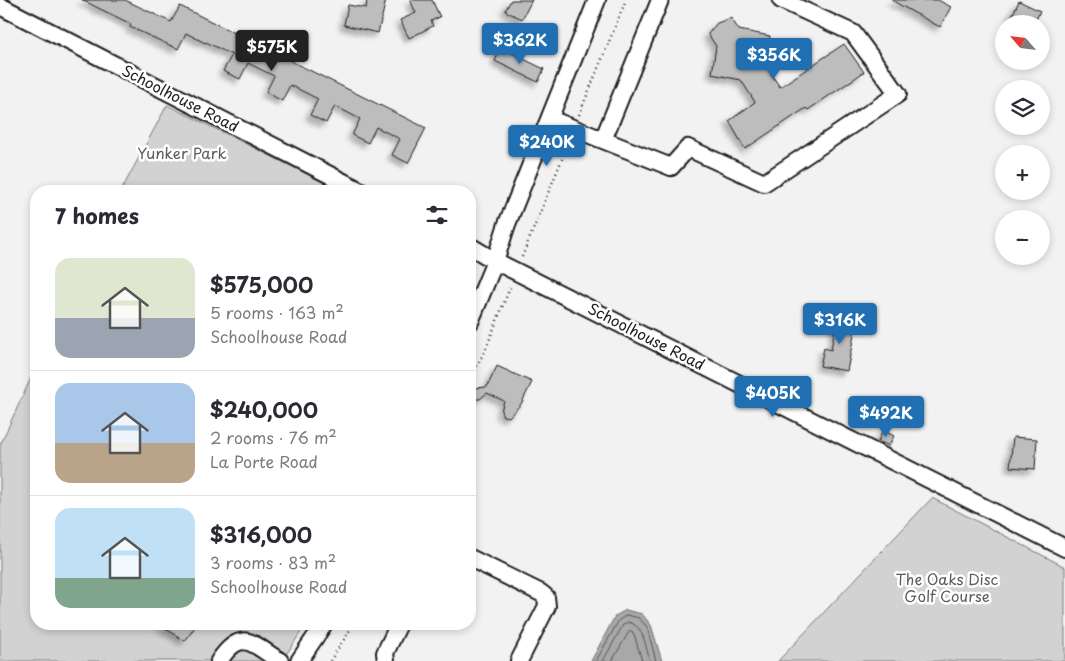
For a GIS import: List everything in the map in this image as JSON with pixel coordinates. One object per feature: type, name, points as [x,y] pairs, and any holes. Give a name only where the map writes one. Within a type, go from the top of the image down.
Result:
[{"type":"street","points":[[476,307],[495,261],[507,224],[598,0]]},
{"type":"street","points":[[603,140],[660,0]]},
{"type":"street","points":[[550,119],[671,167],[688,148],[764,183],[898,94],[853,33],[781,0]]},
{"type":"street","name":"Schoolhouse Road","points":[[0,6],[349,185]]},
{"type":"street","name":"Schoolhouse Road","points":[[476,250],[495,261],[1065,548]]},
{"type":"street","points":[[476,561],[546,597],[547,606],[520,661]]},
{"type":"street","points":[[298,661],[320,630]]},
{"type":"street","points":[[386,661],[385,653],[397,630]]},
{"type":"street","points":[[219,661],[231,645],[239,641],[247,641],[280,661]]},
{"type":"path","points":[[476,368],[487,346],[626,0]]},
{"type":"path","points":[[330,661],[350,630]]},
{"type":"green space","name":"Yunker Park","points":[[167,105],[330,185],[124,185]]},
{"type":"green space","points":[[30,380],[30,630],[302,630],[282,661],[0,661],[0,445]]},
{"type":"green space","name":"The Oaks Disc Golf Course","points":[[932,498],[1065,567],[1065,661],[778,661]]},
{"type":"water","points":[[626,610],[642,614],[651,625],[662,661],[591,661],[615,616]]},
{"type":"building","points":[[82,0],[125,0],[171,22],[180,6],[426,128],[408,163],[392,155],[400,139],[376,127],[368,143],[352,135],[360,119],[335,106],[326,123],[310,115],[318,99],[290,85],[282,101],[266,92],[274,76],[248,63],[240,79],[223,71],[232,55],[206,42],[186,33],[178,49],[130,27],[131,24]]},
{"type":"building","points":[[367,0],[386,0],[378,33],[344,25],[348,5],[366,8]]},
{"type":"building","points":[[410,0],[432,0],[440,17],[431,21],[433,26],[409,38],[400,20],[416,13]]},
{"type":"building","points":[[511,0],[532,0],[522,19],[505,11]]},
{"type":"building","points":[[891,0],[938,0],[951,7],[940,27]]},
{"type":"building","points":[[1019,1],[1040,11],[1038,15],[1012,15]]},
{"type":"building","points":[[731,18],[739,30],[770,36],[764,64],[780,87],[844,44],[864,72],[745,149],[729,121],[755,102],[741,80],[712,74],[716,46],[708,34],[717,23]]},
{"type":"building","points":[[501,48],[544,69],[538,82],[495,61]]},
{"type":"building","points":[[837,315],[857,319],[847,371],[820,366],[824,348],[831,350]]},
{"type":"building","points":[[497,366],[532,382],[521,404],[509,417],[503,416],[501,411],[504,401],[487,393],[480,399],[476,399],[476,388],[487,387]]},
{"type":"building","points":[[883,430],[894,436],[889,446],[878,441]]},
{"type":"building","points":[[1013,437],[1037,439],[1035,469],[1010,467]]},
{"type":"building","points":[[168,630],[193,630],[185,641]]}]
